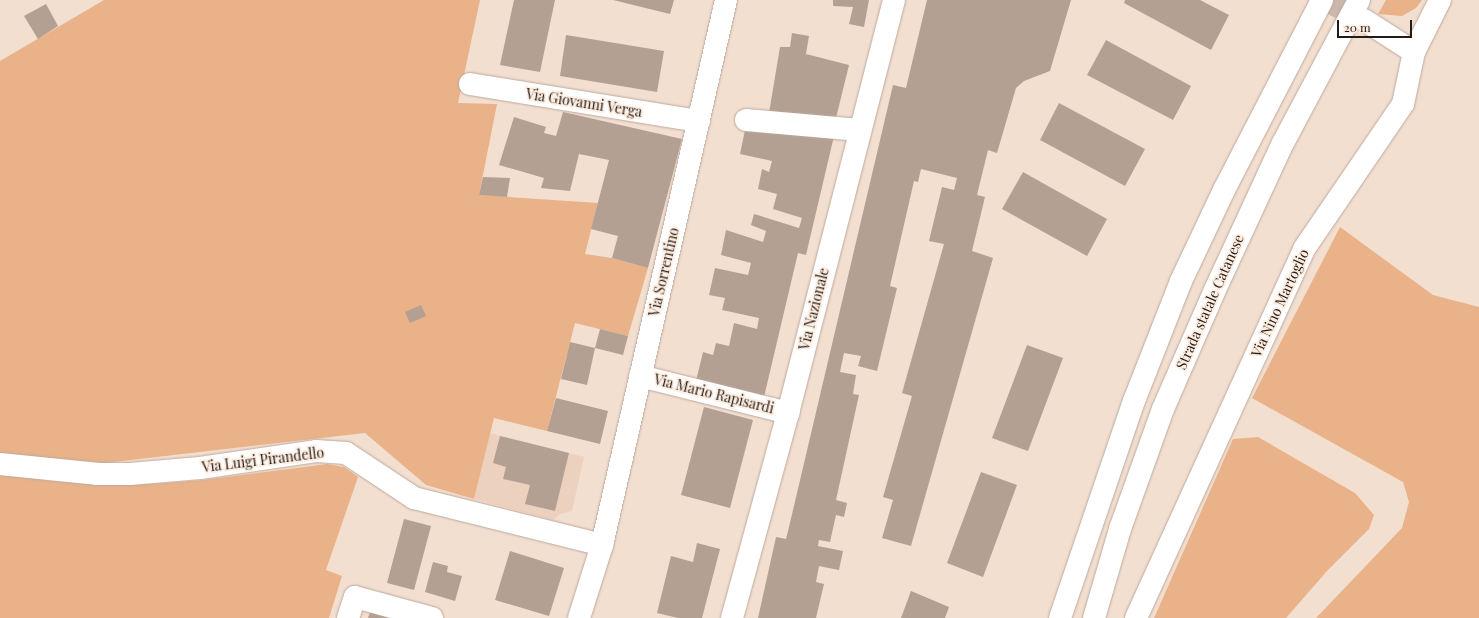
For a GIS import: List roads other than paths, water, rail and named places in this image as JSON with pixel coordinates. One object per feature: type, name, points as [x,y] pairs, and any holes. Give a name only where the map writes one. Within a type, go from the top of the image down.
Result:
[{"type":"street","name":"Via Sorrentino","points":[[579,618],[602,545],[726,0]]},
{"type":"street","name":"Via Nazionale","points":[[732,618],[788,413],[894,0]]},
{"type":"street","points":[[1060,618],[1134,401],[1181,281],[1224,190],[1322,0]]},
{"type":"street","name":"Via Nino Martoglio","points":[[1136,618],[1304,249],[1403,104],[1414,52],[1440,0]]},
{"type":"street","points":[[1362,10],[1414,52]]},
{"type":"street","name":"Strada statale Catanese","points":[[1094,618],[1120,529],[1163,408],[1214,292],[1283,143],[1362,10]]},
{"type":"street","name":"Via Giovanni Verga","points":[[470,84],[699,121]]},
{"type":"street","points":[[746,120],[860,130]]},
{"type":"street","name":"Via Mario Rapisardi","points":[[640,376],[788,413]]},
{"type":"street","name":"Via Luigi Pirandello","points":[[0,464],[98,474],[130,474],[200,468],[316,451],[346,453],[414,498],[602,545]]},
{"type":"street","points":[[348,618],[355,597],[432,618]]},
{"type":"tunnel","points":[[1324,0],[1364,20]]}]
